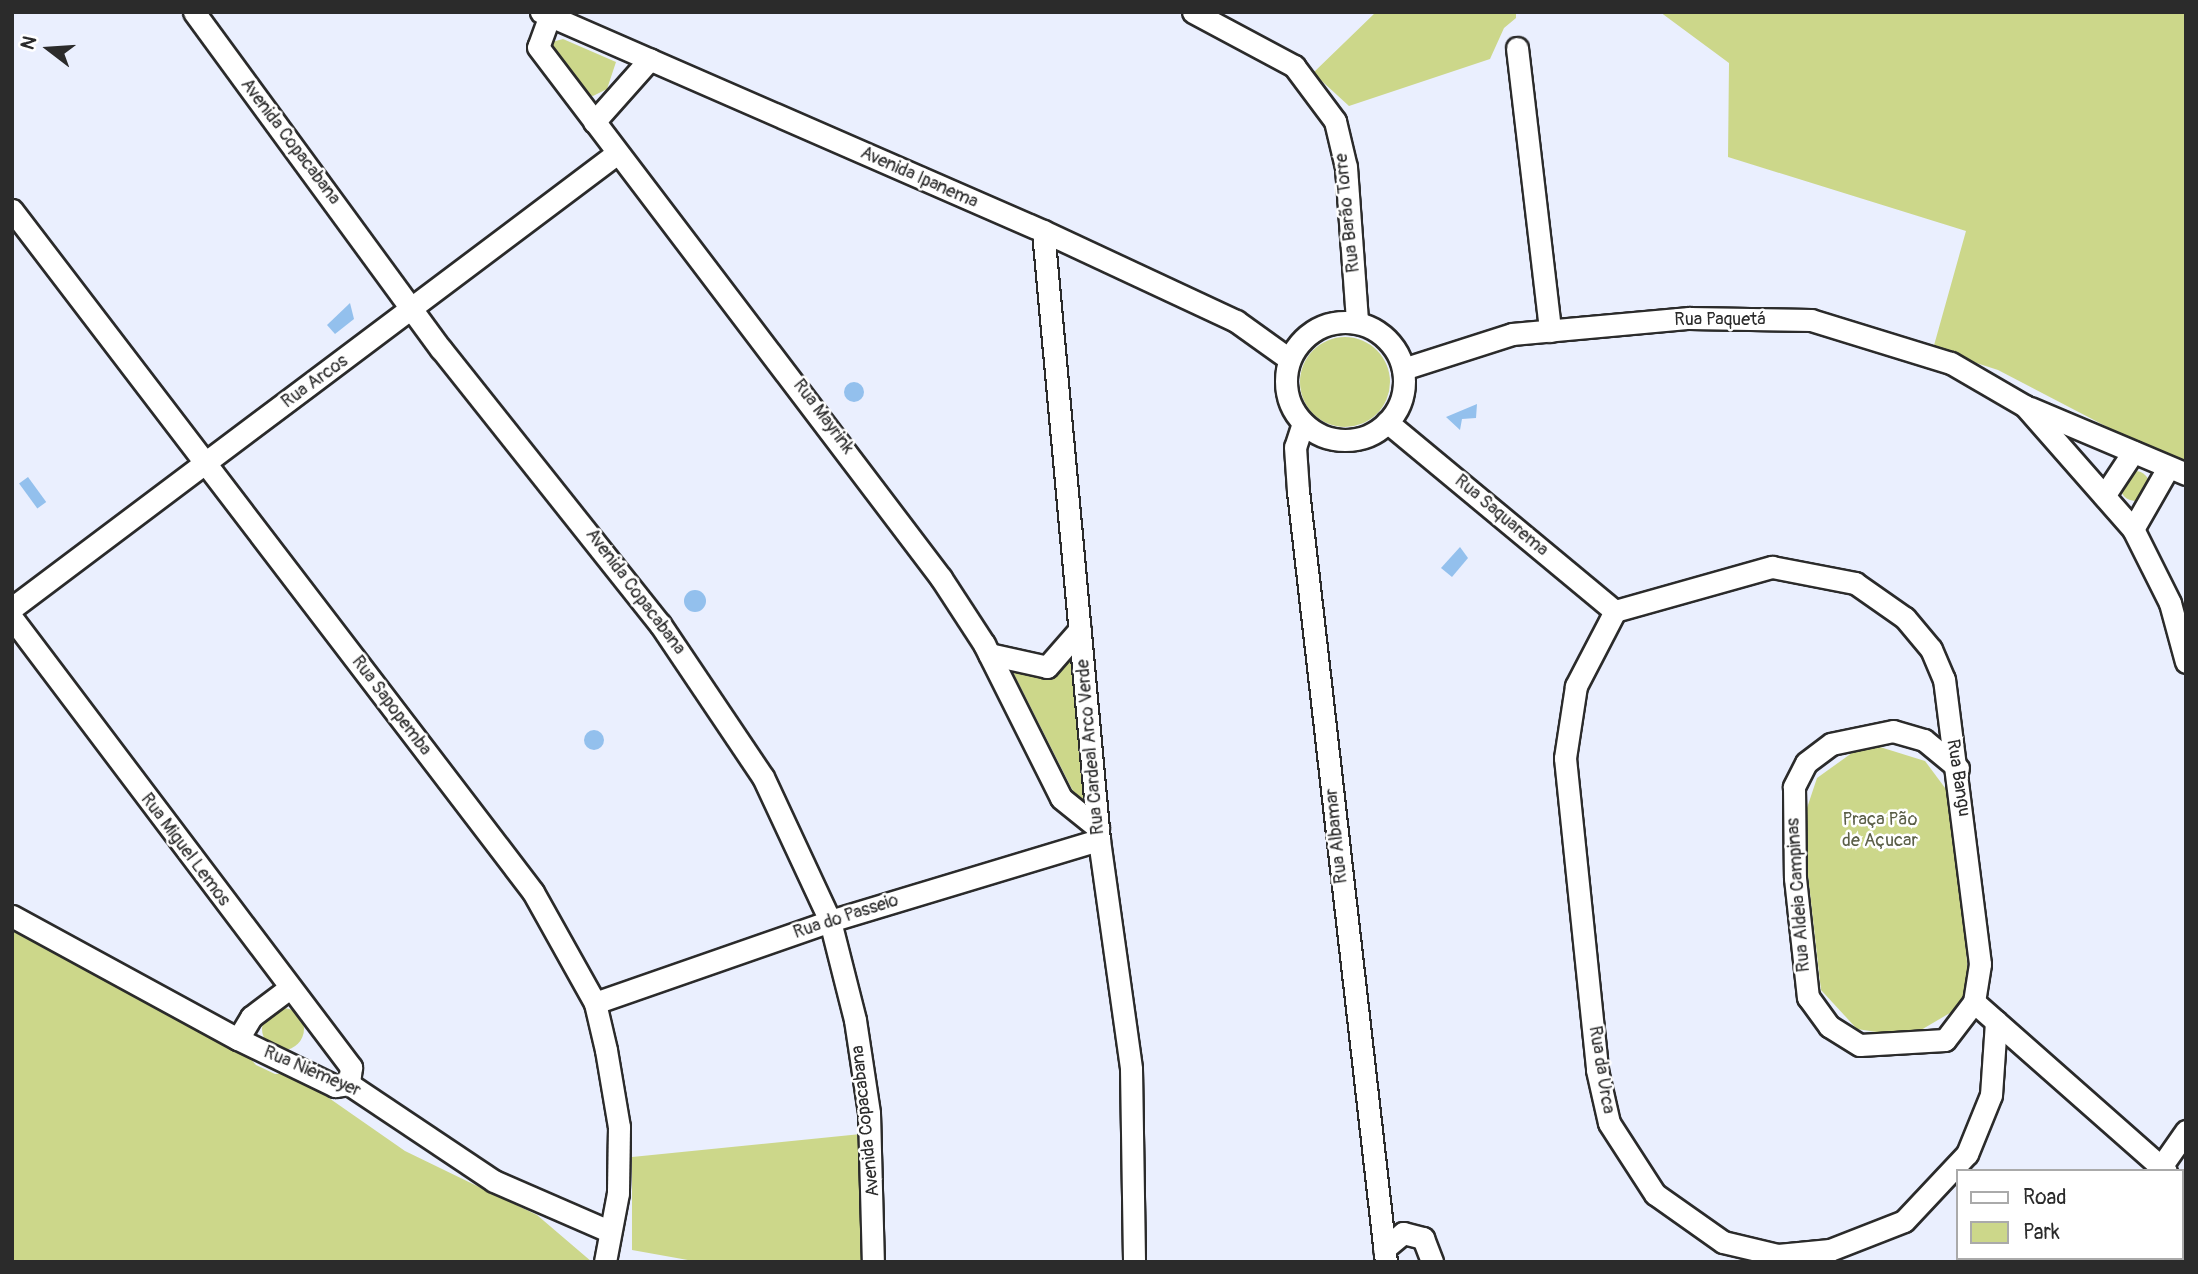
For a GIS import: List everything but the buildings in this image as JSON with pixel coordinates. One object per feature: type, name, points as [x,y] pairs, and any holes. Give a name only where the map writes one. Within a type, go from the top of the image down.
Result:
[{"type":"street","name":"Avenida Copacabana","points":[[194,12],[415,310],[719,708],[763,777],[830,921],[855,1020],[869,1113],[873,1262]]},
{"type":"street","name":"Rua Barão Torre","points":[[1192,12],[1294,66],[1335,121],[1346,167],[1357,322]]},
{"type":"street","name":"Avenida Ipanema","points":[[547,13],[1043,231],[1236,321],[1290,359]]},
{"type":"street","name":"Rua Mayrink","points":[[547,13],[538,47],[615,154],[795,380],[989,654],[1061,798],[1098,834]]},
{"type":"street","points":[[1517,48],[1550,331]]},
{"type":"street","points":[[594,122],[650,59]]},
{"type":"street","name":"Rua Arcos","points":[[12,608],[205,461],[415,310],[615,154]]},
{"type":"street","name":"Rua Sapopemba","points":[[12,210],[533,892],[596,1003],[619,1127],[618,1193],[605,1262]]},
{"type":"street","name":"Rua Cardeal Arco Verde","points":[[1043,231],[1098,834],[1131,1069],[1134,1262]]},
{"type":"street","name":"Rua Paquetá","points":[[1403,369],[1464,344],[1550,331],[1689,318],[1811,320],[1951,363],[2025,406],[2177,471]]},
{"type":"street","points":[[1357,322],[1387,338],[1403,369],[1402,397],[1387,422],[1346,440],[1303,424],[1287,393],[1290,359],[1309,333],[1357,322]]},
{"type":"street","name":"Rua Paquetá","points":[[2025,406],[2133,529],[2170,603],[2186,662]]},
{"type":"street","name":"Rua Saquarema","points":[[1387,422],[1615,611]]},
{"type":"street","name":"Rua Albamar","points":[[1303,424],[1295,447],[1298,491],[1385,1255]]},
{"type":"street","points":[[2104,496],[2133,452]]},
{"type":"street","points":[[2133,529],[2177,471]]},
{"type":"street","name":"Rua Bangu","points":[[1615,611],[1772,567],[1855,583],[1905,618],[1931,649],[1944,679],[1958,768],[1980,964],[1974,1002]]},
{"type":"street","name":"Rua da Urca","points":[[1615,611],[1576,686],[1565,758],[1597,1070],[1609,1123],[1655,1194],[1723,1242],[1777,1255],[1830,1250],[1904,1221],[1967,1154],[1992,1094],[1996,1021]]},
{"type":"street","name":"Rua Miguel Lemos","points":[[12,618],[288,989],[351,1067],[349,1084]]},
{"type":"street","points":[[989,654],[1046,667],[1080,629]]},
{"type":"street","name":"Rua Aldeia Campinas","points":[[1958,768],[1924,740],[1894,731],[1830,744],[1807,764],[1794,786],[1795,878],[1808,997],[1829,1026],[1860,1045],[1945,1040],[1974,1002]]},
{"type":"street","name":"Rua do Passeio","points":[[596,1003],[830,921],[1098,834]]},
{"type":"street","name":"Rua Niemeyer","points":[[12,916],[238,1039],[335,1086],[349,1084],[494,1181],[609,1231]]},
{"type":"street","points":[[238,1039],[251,1017],[288,989]]},
{"type":"street","points":[[1974,1002],[2162,1169],[2186,1131]]},
{"type":"street","name":"Rua Albamar","points":[[1385,1255],[1403,1233],[1431,1245],[1432,1262]]},
{"type":"green space","points":[[1376,12],[1516,12],[1516,18],[1504,28],[1490,59],[1349,106],[1313,73]]},
{"type":"green space","points":[[1660,12],[2186,12],[2186,460],[2163,456],[1998,370],[1933,349],[1966,231],[1728,157],[1729,63]]},
{"type":"green space","points":[[563,39],[616,62],[607,89],[593,96],[580,92],[550,52],[552,42]]},
{"type":"green space","points":[[1345,337],[1362,341],[1377,350],[1386,365],[1390,382],[1386,399],[1377,414],[1362,423],[1345,427],[1328,423],[1313,414],[1304,399],[1300,382],[1304,365],[1313,350],[1328,341]]},
{"type":"green space","points":[[2135,471],[2141,472],[2149,480],[2149,492],[2141,500],[2135,501],[2129,500],[2121,492],[2120,486],[2121,480],[2129,472]]},
{"type":"green space","points":[[1073,650],[1091,806],[1082,809],[1011,668],[1036,676],[1058,669]]},
{"type":"green space","name":"Praça Pão de Açucar","points":[[1880,747],[1925,761],[1954,800],[1969,987],[1955,1010],[1909,1037],[1857,1029],[1821,990],[1802,823],[1817,778],[1856,750]]},
{"type":"green space","points":[[12,930],[241,1048],[256,1065],[275,1074],[293,1073],[405,1151],[537,1215],[592,1262],[12,1262]]},
{"type":"green space","points":[[283,1008],[298,1014],[304,1029],[298,1044],[283,1050],[268,1044],[262,1029],[268,1014]]},
{"type":"green space","points":[[861,1134],[862,1262],[699,1262],[632,1250],[632,1157]]},
{"type":"water","points":[[350,303],[354,319],[335,334],[327,325]]},
{"type":"water","points":[[854,382],[861,385],[864,392],[861,399],[854,402],[847,399],[844,392],[847,385]]},
{"type":"water","points":[[1477,404],[1476,418],[1462,419],[1460,430],[1446,417]]},
{"type":"water","points":[[28,477],[46,502],[37,509],[19,483]]},
{"type":"water","points":[[1460,547],[1468,558],[1452,577],[1441,568]]},
{"type":"water","points":[[695,590],[703,593],[706,601],[703,609],[695,612],[687,609],[684,601],[687,593]]},
{"type":"water","points":[[594,730],[601,733],[604,740],[601,747],[594,750],[587,747],[584,740],[587,733]]}]
